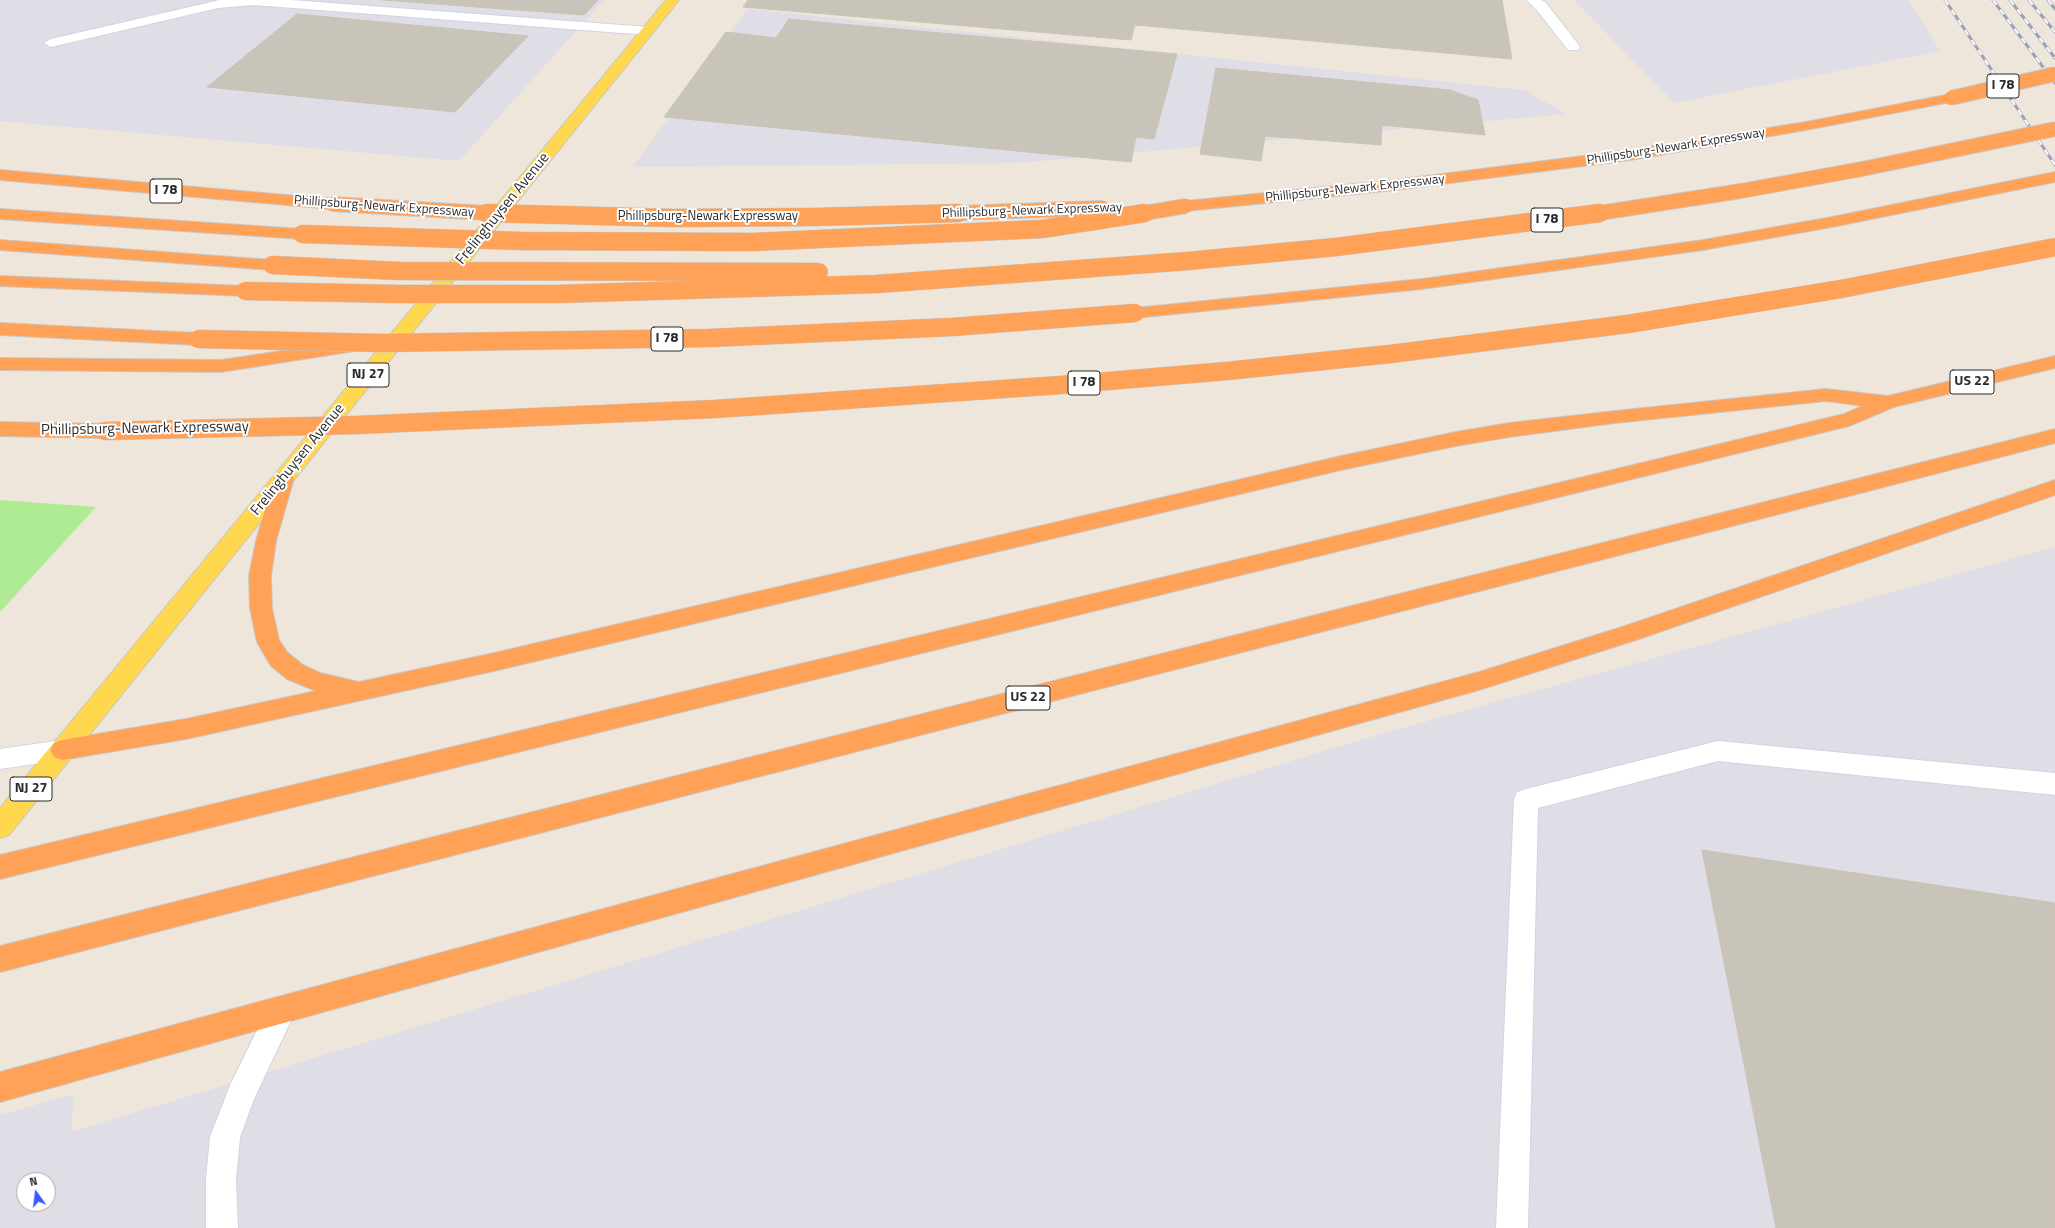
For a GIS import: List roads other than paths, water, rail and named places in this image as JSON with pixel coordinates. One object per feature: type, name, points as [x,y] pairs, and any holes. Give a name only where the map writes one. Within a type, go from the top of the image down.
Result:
[{"type":"highway","name":"Phillipsburg-Newark Expressway","points":[[0,175],[332,204],[531,215],[673,218],[816,217],[1186,206],[1395,185],[1637,154],[1844,119],[2055,74]]},
{"type":"highway","name":"I 78","points":[[0,281],[245,291],[518,294],[709,291],[876,284],[1033,273],[1336,247],[1604,212],[1741,191],[1847,172],[2055,129]]},
{"type":"highway","name":"I 78","points":[[0,329],[198,339],[382,343],[710,338],[944,327],[1134,314],[1422,284],[1696,246],[1832,222],[2055,177]]},
{"type":"highway","points":[[0,214],[302,234],[522,241],[767,241],[1042,229],[1186,206]]},
{"type":"highway","points":[[0,245],[272,265],[400,271],[1033,273]]},
{"type":"highway","name":"Phillipsburg-Newark Expressway","points":[[0,429],[104,431],[357,425],[700,409],[1062,385],[1227,371],[1390,354],[1651,321],[1841,289],[2055,247]]},
{"type":"highway","points":[[0,364],[221,366],[382,343]]},
{"type":"highway","name":"US 22","points":[[0,867],[1626,474],[1849,419],[1890,402],[2055,362]]},
{"type":"highway","points":[[62,750],[186,729],[494,662],[1341,462],[1456,439],[1508,430],[1615,417],[1826,395],[1890,402]]},
{"type":"highway","name":"US 22","points":[[0,959],[2055,436]]},
{"type":"highway","points":[[284,478],[266,541],[260,576],[261,608],[268,642],[279,659],[295,672],[317,682],[340,688],[371,689]]},
{"type":"highway","points":[[0,1087],[1479,681],[1628,634],[2055,487]]},
{"type":"main road","name":"Frelinghuysen Avenue","points":[[0,828],[673,0]]},
{"type":"street","points":[[1532,0],[1540,6],[1573,47]]},
{"type":"street","points":[[52,43],[218,4],[254,1],[648,31]]},
{"type":"street","points":[[0,759],[62,750]]},
{"type":"street","points":[[1512,1228],[1526,800],[1718,751],[2055,784]]},
{"type":"street","points":[[222,1228],[221,1180],[225,1137],[241,1093],[282,1010]]},
{"type":"railway","points":[[1945,0],[2055,165]]},
{"type":"railway","points":[[1993,0],[2055,83]]},
{"type":"railway","points":[[2010,0],[2055,58]]},
{"type":"railway","points":[[2029,0],[2055,32]]},
{"type":"railway","points":[[2048,0],[2055,9]]}]
